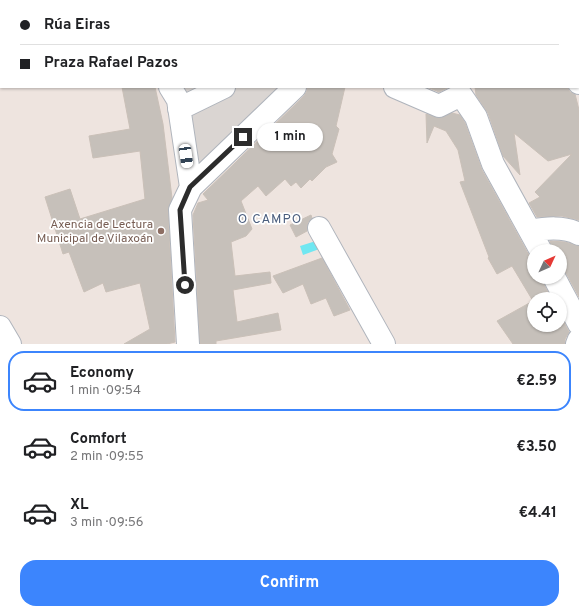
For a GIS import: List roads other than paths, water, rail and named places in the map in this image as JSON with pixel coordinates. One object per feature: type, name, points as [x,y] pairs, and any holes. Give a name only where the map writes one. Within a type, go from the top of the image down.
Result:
[{"type":"street","points":[[171,88],[178,100],[190,187]]},
{"type":"street","points":[[179,109],[222,88]]},
{"type":"street","points":[[188,344],[180,210],[190,187],[294,88]]},
{"type":"street","points":[[397,88],[439,106],[463,91],[476,117],[493,164],[537,244]]},
{"type":"street","points":[[319,228],[384,344]]},
{"type":"street","points":[[530,231],[549,228],[573,230],[579,234]]},
{"type":"street","points":[[558,284],[579,324]]},
{"type":"street","points":[[0,327],[10,344]]},
{"type":"street","points":[[577,344],[579,339]]},
{"type":"water","points":[[319,240],[322,248],[303,255],[300,246]]},
{"type":"place","name":"Axencia de Lectura Municipal de Vilaxoán","points":[[161,231]]},
{"type":"district","name":"O CAMPO","points":[[270,218]]}]
